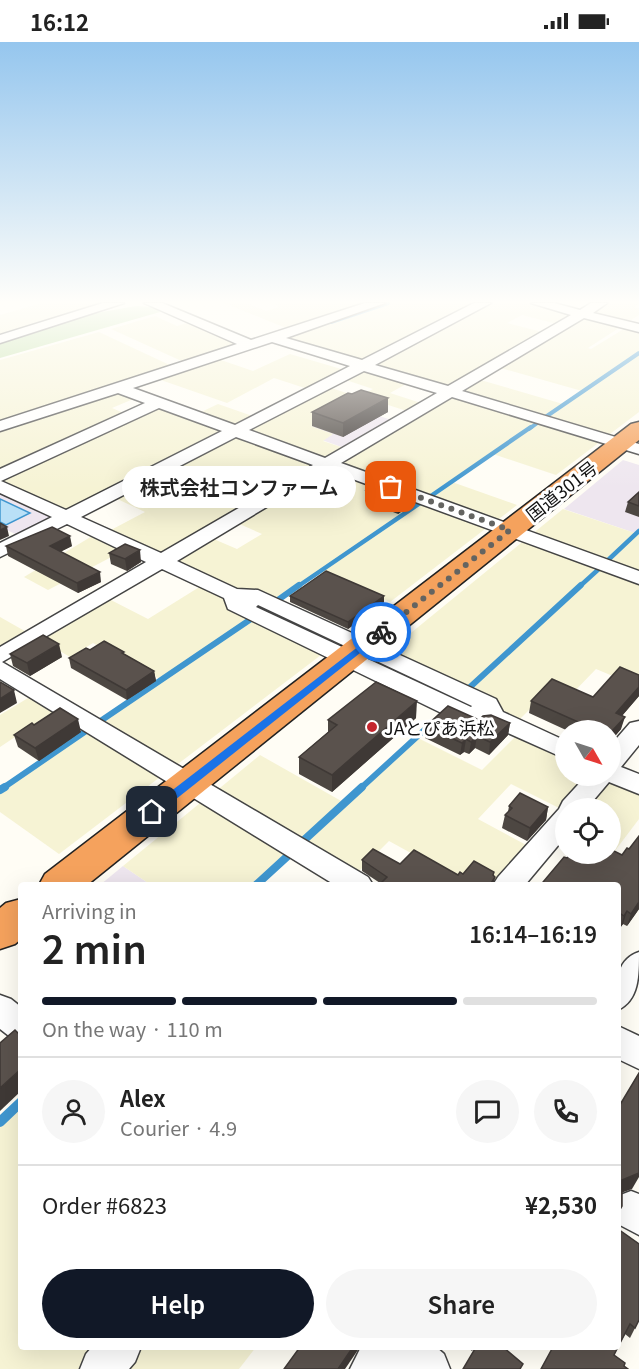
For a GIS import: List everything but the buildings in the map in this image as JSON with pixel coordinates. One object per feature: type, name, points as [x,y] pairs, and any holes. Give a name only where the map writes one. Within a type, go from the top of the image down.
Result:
[{"type":"highway","name":"国道301号","points":[[63,882],[510,530],[633,440]]},
{"type":"highway","points":[[0,932],[18,917]]},
{"type":"street","points":[[0,426],[190,365]]},
{"type":"street","points":[[360,365],[450,392],[633,440]]},
{"type":"street","points":[[0,656],[496,365]]},
{"type":"street","points":[[0,551],[363,366]]},
{"type":"street","points":[[119,388],[639,578]]},
{"type":"street","points":[[0,476],[159,402]]},
{"type":"street","points":[[0,486],[234,595],[235,605],[356,652],[555,746]]},
{"type":"street","points":[[0,669],[353,882]]},
{"type":"street","points":[[621,750],[639,729]]},
{"type":"street","points":[[621,777],[639,785]]},
{"type":"street","points":[[581,798],[591,786]]},
{"type":"street","points":[[511,882],[555,830]]},
{"type":"street","points":[[621,992],[639,965]]},
{"type":"street","points":[[0,1008],[18,1023]]},
{"type":"street","points":[[621,1043],[639,1054]]},
{"type":"street","points":[[101,1369],[117,1350]]},
{"type":"street","points":[[371,1369],[383,1350]]},
{"type":"street","points":[[407,1350],[429,1369]]},
{"type":"shaded area","points":[[0,365],[170,365],[174,367],[0,423]]},
{"type":"shaded area","points":[[200,365],[235,365],[253,371],[266,365],[327,365],[348,371],[311,390],[274,378],[227,403],[158,379]]},
{"type":"shaded area","points":[[371,365],[492,365],[449,390],[369,366]]},
{"type":"shaded area","points":[[501,365],[620,365],[582,391],[497,367]]},
{"type":"shaded area","points":[[623,365],[639,365],[639,412],[606,437],[545,418]]},
{"type":"shaded area","points":[[363,369],[408,383],[390,393],[424,404],[410,412],[360,396],[373,389],[343,379]]},
{"type":"shaded area","points":[[477,379],[563,404],[543,418],[456,392]]},
{"type":"shaded area","points":[[328,387],[359,397],[348,406],[311,426],[333,434],[323,441],[347,449],[327,461],[243,430]]},
{"type":"shaded area","points":[[121,391],[138,397],[112,408],[128,415],[0,474],[0,430]]},
{"type":"shaded area","points":[[450,395],[537,422],[427,497],[334,464]]},
{"type":"shaded area","points":[[159,404],[231,431],[70,513],[0,480]]},
{"type":"shaded area","points":[[218,404],[258,418],[237,428],[197,414]]},
{"type":"shaded area","points":[[348,406],[395,421],[347,449],[322,440],[332,435],[311,427]]},
{"type":"shaded area","points":[[539,422],[601,441],[556,475],[493,454]]},
{"type":"shaded area","points":[[237,433],[322,464],[164,556],[109,531],[145,512],[113,497]]},
{"type":"shaded area","points":[[623,460],[639,465],[639,530],[635,533],[564,509]]},
{"type":"shaded area","points":[[329,467],[422,501],[276,600],[238,591],[171,560],[209,537],[237,549],[262,534],[235,522]]},
{"type":"shaded area","points":[[452,482],[517,505],[495,522],[429,498]]},
{"type":"shaded area","points":[[0,492],[58,519],[22,537],[0,527]]},
{"type":"shaded area","points":[[423,502],[489,526],[390,602],[321,572]]},
{"type":"shaded area","points":[[563,509],[635,533],[604,562],[531,535]]},
{"type":"shaded area","points":[[639,533],[639,574],[607,563]]},
{"type":"shaded area","points":[[94,535],[125,550],[48,590],[24,577]]},
{"type":"shaded area","points":[[526,539],[599,566],[467,688],[391,653],[390,650]]},
{"type":"shaded area","points":[[602,567],[639,581],[639,687],[596,669],[568,698],[549,690],[518,721],[499,712],[470,690]]},
{"type":"shaded area","points":[[201,586],[227,598],[251,618],[160,679],[93,643],[70,657],[38,638],[107,598],[148,619]]},
{"type":"shaded area","points":[[0,617],[30,634],[0,652]]},
{"type":"shaded area","points":[[253,619],[320,651],[321,655],[174,767],[100,723]]},
{"type":"shaded area","points":[[33,695],[57,709],[0,747],[0,715]]},
{"type":"shaded area","points":[[91,730],[164,774],[59,854],[0,812],[0,792]]},
{"type":"shaded area","points":[[517,735],[555,753],[555,786],[583,786],[573,798],[555,798],[555,806],[511,784],[478,819],[530,847],[502,882],[472,867],[460,880],[389,841],[355,875],[303,844],[418,738],[482,770]]},
{"type":"shaded area","points":[[260,755],[343,802],[300,842],[215,792]]},
{"type":"shaded area","points":[[621,784],[639,793],[639,819],[621,843],[621,798],[595,798],[605,786],[621,786]]},
{"type":"shaded area","points":[[205,799],[290,851],[256,882],[147,882],[123,866]]},
{"type":"shaded area","points":[[123,866],[147,882],[104,882]]},
{"type":"shaded area","points":[[18,1108],[18,1350],[103,1350],[87,1369],[0,1369],[0,1125]]},
{"type":"shaded area","points":[[140,1350],[254,1350],[239,1369],[124,1369]]},
{"type":"water","points":[[0,499],[30,513],[6,525],[0,522]]},
{"type":"waterway","points":[[544,418],[622,365]]},
{"type":"waterway","points":[[529,429],[540,421]]},
{"type":"waterway","points":[[428,498],[531,427]]},
{"type":"waterway","points":[[297,587],[423,501]]},
{"type":"waterway","points":[[606,562],[639,531]]},
{"type":"waterway","points":[[579,587],[601,567]]},
{"type":"waterway","points":[[278,600],[299,585]]},
{"type":"waterway","points":[[469,688],[581,585]]},
{"type":"waterway","points":[[99,722],[251,619]]},
{"type":"waterway","points":[[361,788],[432,723]]},
{"type":"waterway","points":[[3,788],[89,729]]},
{"type":"waterway","points":[[0,790],[5,787]]},
{"type":"waterway","points":[[302,842],[362,787]]},
{"type":"waterway","points":[[259,882],[291,853]]},
{"type":"waterway","points":[[0,1122],[18,1105]]},
{"type":"tunnel","points":[[335,643],[377,662]]},
{"type":"way so far","points":[[381,632],[510,530],[391,487]]},
{"type":"place","name":"株式会社コンファーム","points":[[391,487]]},
{"type":"place","name":"JAとぴあ浜松","points":[[372,727]]},
{"type":"route","points":[[152,812],[381,632]]}]
